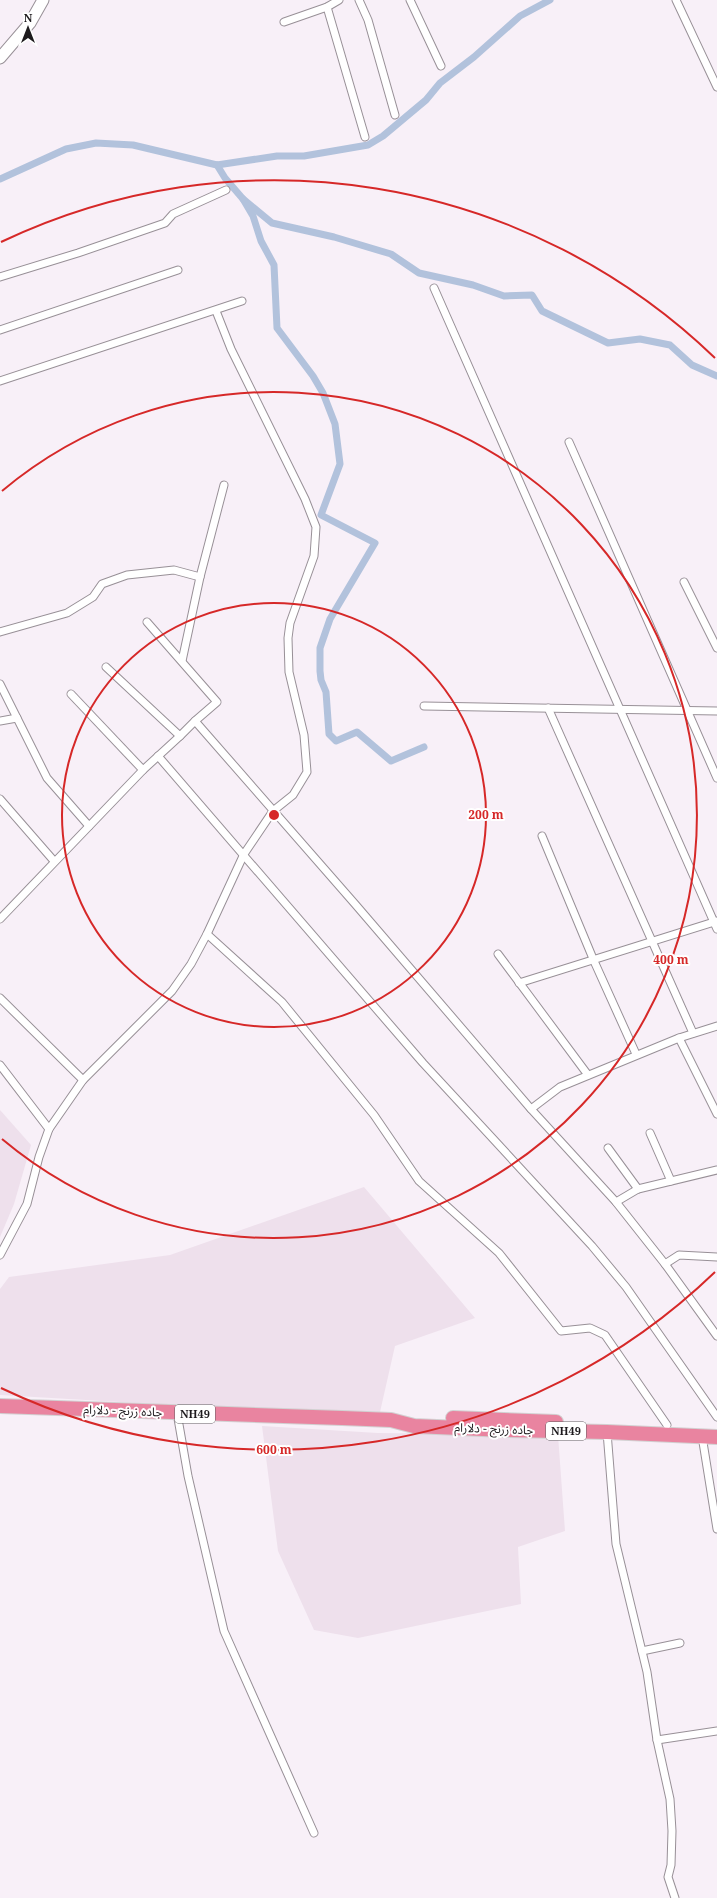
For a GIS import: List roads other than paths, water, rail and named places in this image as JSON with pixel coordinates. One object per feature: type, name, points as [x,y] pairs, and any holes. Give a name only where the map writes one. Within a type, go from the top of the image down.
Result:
[{"type":"highway","name":"جاده زرنج - دلارام","points":[[0,1406],[391,1420],[414,1417],[717,1428]]},
{"type":"highway","name":"جاده زرنج - دلارام","points":[[391,1420],[414,1426],[717,1436]]},
{"type":"street","points":[[0,58],[30,23],[43,0]]},
{"type":"street","points":[[284,22],[327,7],[339,0]]},
{"type":"street","points":[[359,0],[368,20],[395,115]]},
{"type":"street","points":[[410,0],[441,66]]},
{"type":"street","points":[[676,0],[717,87]]},
{"type":"street","points":[[327,7],[365,137]]},
{"type":"street","points":[[0,277],[78,253],[165,223],[173,214],[226,190]]},
{"type":"street","points":[[0,330],[178,270]]},
{"type":"street","points":[[434,288],[620,711],[715,922],[717,930]]},
{"type":"street","points":[[0,381],[242,301]]},
{"type":"street","points":[[0,1255],[27,1204],[39,1157],[49,1129],[83,1080],[172,991],[191,964],[207,934],[244,854],[273,811],[293,795],[306,772],[304,735],[289,672],[288,638],[290,624],[314,556],[316,527],[305,499],[231,349],[216,310]]},
{"type":"street","points":[[569,442],[717,778]]},
{"type":"street","points":[[182,661],[200,577],[224,485]]},
{"type":"street","points":[[0,632],[67,613],[93,597],[102,584],[127,575],[174,570],[200,577]]},
{"type":"street","points":[[684,582],[717,648]]},
{"type":"street","points":[[0,920],[54,861],[143,770],[195,720],[217,702],[147,622]]},
{"type":"street","points":[[106,668],[180,736]]},
{"type":"street","points":[[0,684],[47,778],[89,826]]},
{"type":"street","points":[[71,694],[143,770]]},
{"type":"street","points":[[424,706],[620,711],[717,711]]},
{"type":"street","points":[[548,708],[654,940],[693,1033]]},
{"type":"street","points":[[0,721],[18,718]]},
{"type":"street","points":[[195,720],[531,1109],[616,1202],[665,1264],[717,1336]]},
{"type":"street","points":[[158,756],[423,1063],[592,1246],[626,1287],[717,1417]]},
{"type":"street","points":[[0,799],[54,861]]},
{"type":"street","points":[[542,836],[594,961],[636,1054]]},
{"type":"street","points":[[519,983],[594,961],[654,940],[715,922]]},
{"type":"street","points":[[207,934],[282,1002],[374,1114],[419,1181],[499,1252],[560,1331],[590,1328],[605,1336],[667,1426]]},
{"type":"street","points":[[498,954],[588,1075]]},
{"type":"street","points":[[0,998],[83,1080]]},
{"type":"street","points":[[531,1109],[560,1087],[636,1054],[693,1033],[717,1026]]},
{"type":"street","points":[[679,1038],[717,1114]]},
{"type":"street","points":[[0,1065],[49,1129]]},
{"type":"street","points":[[650,1133],[672,1181]]},
{"type":"street","points":[[608,1148],[638,1189]]},
{"type":"street","points":[[616,1202],[638,1189],[717,1170]]},
{"type":"street","points":[[665,1264],[679,1255],[717,1257]]},
{"type":"street","points":[[177,1413],[188,1476],[224,1631],[314,1834]]},
{"type":"street","points":[[607,1432],[616,1544],[647,1672],[657,1740],[670,1799],[672,1831],[671,1865],[668,1878],[675,1898]]},
{"type":"street","points":[[702,1436],[717,1530]]},
{"type":"street","points":[[642,1651],[680,1643]]},
{"type":"street","points":[[657,1740],[717,1731]]},
{"type":"waterway","points":[[0,179],[66,149],[96,143],[133,145],[217,165],[277,156],[304,156],[368,145],[383,136],[426,100],[440,83],[474,57],[520,16],[550,0]]},
{"type":"waterway","points":[[217,165],[225,178],[243,199],[272,223],[334,237],[391,254],[419,273],[473,285],[504,296],[532,295],[542,311],[608,343],[640,339],[670,345],[692,365],[717,376]]},
{"type":"waterway","points":[[243,199],[253,216],[261,241],[274,265],[277,328],[313,376],[323,393],[335,424],[340,464],[321,515],[375,543],[330,619],[320,648],[320,671],[321,680],[326,692],[329,734],[336,741],[357,732],[391,761],[424,747]]}]
